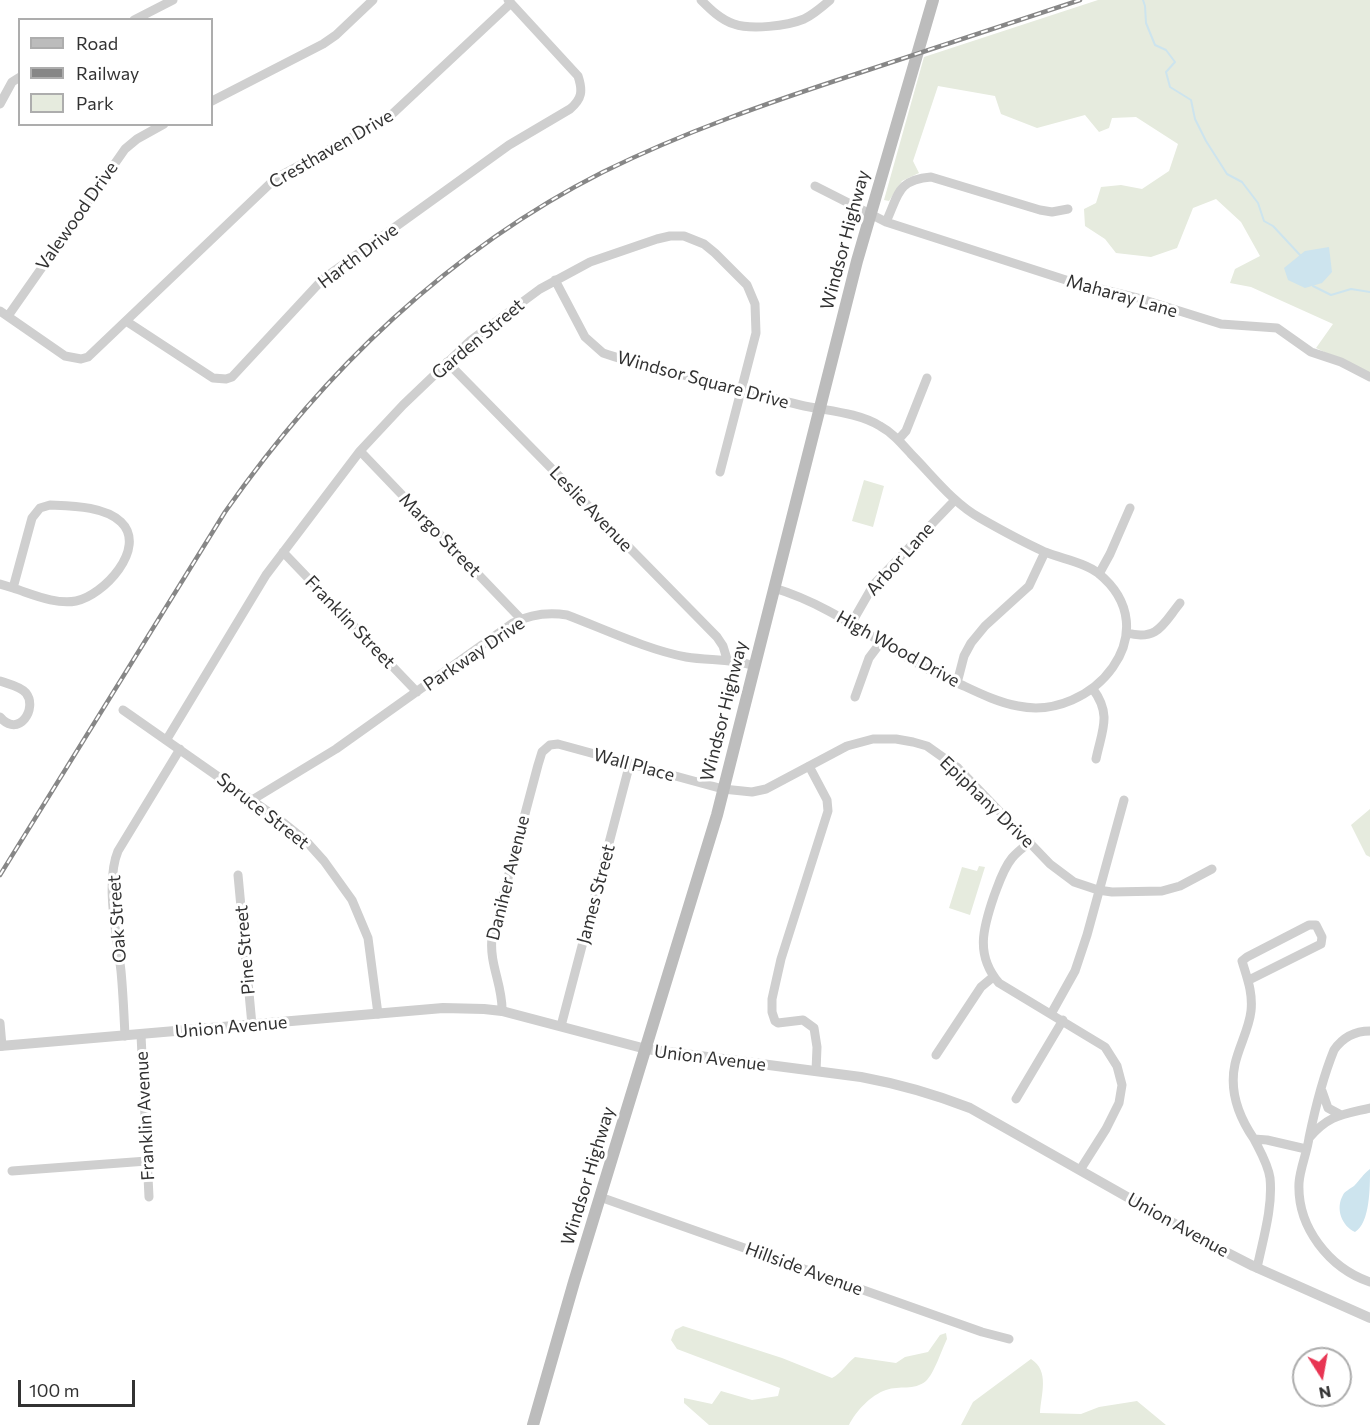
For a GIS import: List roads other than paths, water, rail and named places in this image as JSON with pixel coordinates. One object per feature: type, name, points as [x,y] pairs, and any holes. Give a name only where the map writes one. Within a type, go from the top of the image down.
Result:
[{"type":"main road","name":"Windsor Highway","points":[[533,1425],[707,849],[870,215],[933,0]]},
{"type":"street","points":[[138,18],[172,0]]},
{"type":"street","points":[[213,100],[323,44],[336,35],[373,0]]},
{"type":"street","points":[[700,0],[723,19],[745,27],[802,20],[817,12],[830,0]]},
{"type":"street","name":"Cresthaven Drive","points":[[126,321],[276,178],[388,118],[509,2]]},
{"type":"street","name":"Harth Drive","points":[[126,321],[197,370],[213,378],[225,379],[232,376],[323,279],[509,145],[570,109],[578,102],[581,92],[578,76],[509,2]]},
{"type":"street","points":[[0,104],[12,82],[18,78]]},
{"type":"street","name":"Valewood Drive","points":[[7,316],[125,149],[137,139],[160,126]]},
{"type":"street","points":[[886,222],[904,186],[912,179],[931,177],[1040,210],[1052,212],[1068,209]]},
{"type":"street","name":"Maharay Lane","points":[[815,186],[886,222],[1062,279],[1138,298],[1221,324],[1277,328],[1311,352],[1341,362],[1370,377]]},
{"type":"street","name":"Garden Street","points":[[167,739],[266,575],[360,451],[403,405],[471,340],[508,311],[555,280],[590,262],[664,237],[684,236],[704,244],[716,253],[747,285],[755,304],[756,333],[720,472]]},
{"type":"street","name":"Windsor Square Drive","points":[[555,280],[585,337],[603,353],[819,409]]},
{"type":"street","points":[[7,316],[65,356],[81,359],[93,354],[126,321]]},
{"type":"street","name":"Leslie Avenue","points":[[447,362],[717,637],[727,659]]},
{"type":"street","points":[[898,440],[906,431],[927,378]]},
{"type":"street","points":[[819,409],[861,418],[880,426],[898,440],[955,500],[976,516],[1045,552],[1099,574],[1110,585],[1120,601],[1126,619],[1127,633],[1141,637],[1155,633],[1180,603]]},
{"type":"street","name":"Margo Street","points":[[360,451],[521,619]]},
{"type":"street","name":"Arbor Lane","points":[[851,624],[874,584],[955,500]]},
{"type":"street","points":[[0,584],[12,588],[58,601],[74,602],[88,598],[106,584],[121,566],[130,548],[126,528],[118,519],[95,511],[70,506],[50,505],[40,508],[32,518],[12,588]]},
{"type":"street","points":[[1099,574],[1130,508]]},
{"type":"street","name":"Franklin Street","points":[[283,552],[417,692]]},
{"type":"street","points":[[957,683],[964,656],[971,643],[985,626],[1029,586],[1045,552]]},
{"type":"street","name":"High Wood Drive","points":[[774,588],[800,596],[923,667],[1015,706],[1029,708],[1043,708],[1071,700],[1093,689],[1116,664],[1123,650],[1127,633]]},
{"type":"street","name":"Parkway Drive","points":[[252,800],[336,749],[474,649],[521,619],[535,615],[553,613],[567,615],[666,652],[695,658],[727,659],[754,666]]},
{"type":"street","points":[[855,697],[869,658],[881,642]]},
{"type":"street","points":[[0,681],[22,690],[27,695],[29,707],[20,724],[7,723],[0,717]]},
{"type":"street","points":[[1093,689],[1104,710],[1096,759]]},
{"type":"street","name":"Spruce Street","points":[[123,710],[252,800],[306,842],[324,861],[352,900],[368,938],[378,1014]]},
{"type":"street","name":"Epiphany Drive","points":[[723,789],[760,792],[847,746],[873,739],[896,739],[927,746],[958,768],[1050,864],[1066,877],[1098,890],[1138,893],[1162,891],[1180,886],[1212,869]]},
{"type":"street","name":"Wall Place","points":[[545,747],[558,744],[723,789]]},
{"type":"street","name":"Daniher Avenue","points":[[502,1011],[502,994],[491,956],[492,938],[531,787],[545,747]]},
{"type":"street","name":"Oak Street","points":[[125,1036],[122,978],[112,886],[113,866],[118,851],[139,814],[180,749]]},
{"type":"street","name":"James Street","points":[[561,1026],[630,764]]},
{"type":"street","points":[[809,766],[827,800],[828,811],[781,959],[772,999],[772,1012],[778,1023],[803,1020],[814,1028],[817,1047],[816,1071]]},
{"type":"street","points":[[1051,1014],[1075,971],[1124,800]]},
{"type":"street","points":[[1029,842],[1003,872],[983,933],[983,951],[989,972],[999,983],[1105,1047],[1120,1074],[1122,1085],[1119,1103],[1106,1129],[1080,1170]]},
{"type":"street","name":"Pine Street","points":[[238,875],[252,1025]]},
{"type":"street","points":[[1249,980],[1321,944],[1322,937],[1319,928],[1312,924],[1309,925],[1244,958],[1243,964],[1249,980],[1251,1011],[1235,1064],[1233,1084],[1243,1122],[1254,1139],[1270,1176],[1270,1194],[1257,1268]]},
{"type":"street","points":[[936,1055],[981,987],[993,977]]},
{"type":"street","name":"Union Avenue","points":[[1,1046],[444,1008],[484,1009],[502,1011],[646,1050],[873,1079],[930,1092],[970,1108],[1212,1245],[1257,1268],[1370,1318]]},
{"type":"street","points":[[1016,1100],[1063,1020]]},
{"type":"street","points":[[0,1023],[1,1046]]},
{"type":"street","points":[[1370,1031],[1352,1034],[1339,1043],[1331,1058],[1310,1127],[1299,1183],[1305,1217],[1323,1250],[1337,1264],[1370,1282]]},
{"type":"street","name":"Franklin Avenue","points":[[141,1035],[149,1197]]},
{"type":"street","points":[[1322,1090],[1328,1108],[1342,1115]]},
{"type":"street","points":[[1309,1138],[1327,1120],[1370,1108]]},
{"type":"street","points":[[1254,1139],[1306,1149]]},
{"type":"street","points":[[12,1171],[147,1161]]},
{"type":"street","name":"Hillside Avenue","points":[[600,1197],[970,1328],[1009,1339]]},
{"type":"water","points":[[1329,247],[1332,272],[1322,283],[1305,288],[1288,280],[1284,268],[1305,251]]},
{"type":"water","points":[[1370,1169],[1366,1213],[1364,1221],[1355,1232],[1341,1217],[1341,1200],[1345,1192]]},
{"type":"waterway","points":[[1143,0],[1146,23],[1155,45],[1166,50],[1175,62],[1166,72],[1170,87],[1191,100],[1195,119],[1227,174],[1242,182],[1258,203],[1264,221],[1273,226],[1300,255]]},
{"type":"waterway","points":[[1313,286],[1331,295],[1351,289],[1370,292]]},
{"type":"railway","points":[[0,875],[225,512],[263,460],[347,363],[442,277],[493,238],[547,203],[634,157],[792,96],[1080,0]]}]
